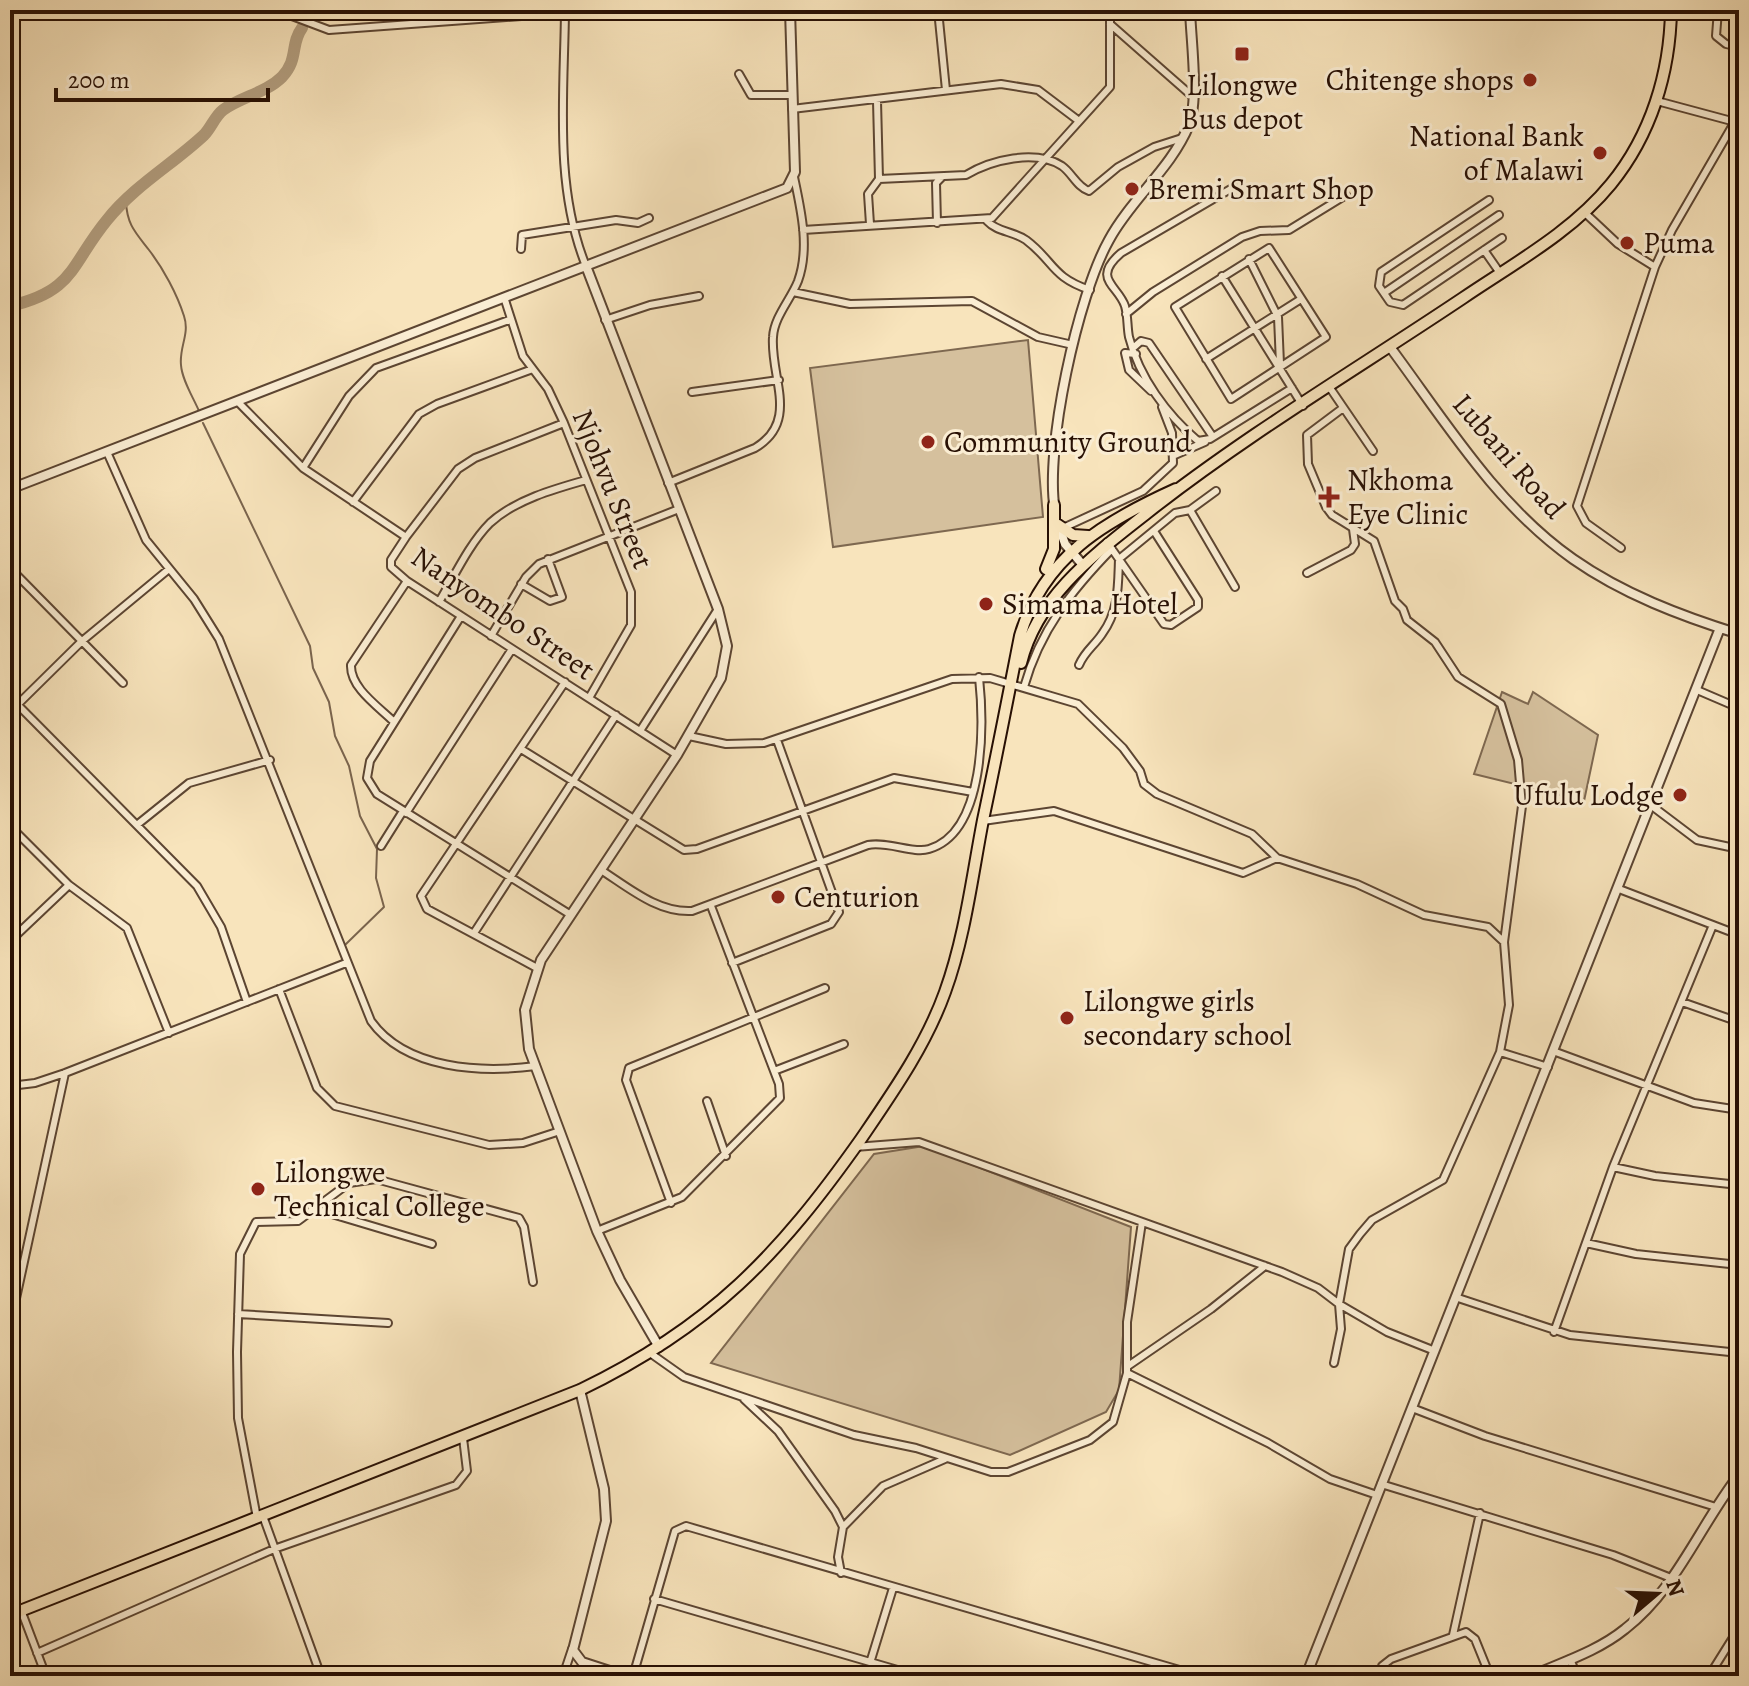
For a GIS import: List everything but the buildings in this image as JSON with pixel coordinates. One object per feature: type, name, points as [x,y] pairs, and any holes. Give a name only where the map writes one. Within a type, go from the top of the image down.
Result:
[{"type":"highway","points":[[1029,607],[1047,577],[1088,536],[1176,489],[1500,273],[1584,212],[1624,165],[1657,101],[1669,56],[1671,10]]},
{"type":"highway","points":[[1013,680],[1031,634],[1056,593],[1082,564],[1110,545],[1176,489]]},
{"type":"highway","points":[[15,1612],[580,1390],[655,1350],[702,1318],[752,1274],[805,1216],[855,1147],[921,1046],[945,993],[959,946],[1020,636],[1054,549],[1054,505]]},
{"type":"highway","points":[[1060,527],[1073,535],[1088,536]]},
{"type":"street","points":[[10,28],[22,10]]},
{"type":"street","points":[[276,10],[329,30],[603,10]]},
{"type":"street","points":[[668,483],[766,441],[779,423],[779,380],[773,334],[802,267],[803,230],[794,177],[790,10]]},
{"type":"street","points":[[938,10],[946,90]]},
{"type":"street","points":[[803,230],[870,224],[987,221],[997,215],[1113,81],[1110,10]]},
{"type":"street","points":[[1082,564],[1070,551],[1054,505],[1053,448],[1075,345],[1090,290],[1109,239],[1182,138],[1190,122],[1190,10]]},
{"type":"street","points":[[1718,10],[1716,36],[1726,44],[1739,47]]},
{"type":"street","points":[[565,12],[565,174],[573,224],[605,320],[718,609],[727,646],[725,666],[689,736],[537,968],[526,997],[524,1022],[536,1066],[597,1231],[620,1280],[655,1350],[684,1377],[854,1435],[991,1472],[1008,1472],[1090,1440],[1113,1422],[1128,1369],[1127,1322],[1135,1287],[1142,1222]]},
{"type":"street","points":[[1110,24],[1192,96]]},
{"type":"street","points":[[739,74],[751,95],[791,95]]},
{"type":"street","points":[[792,109],[877,101],[946,90],[1017,85],[1050,96],[1079,121]]},
{"type":"street","points":[[870,224],[868,194],[879,179],[877,101]]},
{"type":"street","points":[[1621,548],[1586,523],[1577,506],[1655,267],[1672,230],[1737,123],[1657,101]]},
{"type":"street","points":[[879,179],[966,175],[1014,157],[1044,160],[1063,167],[1089,191],[1118,167],[1154,147],[1182,138]]},
{"type":"street","points":[[10,489],[781,192],[794,177]]},
{"type":"street","points":[[937,223],[936,183],[942,177]]},
{"type":"street","points":[[1060,527],[1143,491],[1170,466],[1175,455],[1170,425],[1134,351],[1124,303],[1109,283],[1108,273],[1114,260],[1234,187]]},
{"type":"street","points":[[1126,314],[1153,292],[1242,237],[1260,231],[1289,230],[1346,195]]},
{"type":"street","points":[[1489,200],[1381,272],[1378,281],[1393,304],[1403,305],[1502,238]]},
{"type":"street","points":[[1584,212],[1630,254],[1655,267]]},
{"type":"street","points":[[1384,293],[1499,215]]},
{"type":"street","points":[[521,249],[522,235],[573,224],[616,220],[638,223],[649,218]]},
{"type":"street","points":[[987,221],[992,227],[1025,239],[1064,280],[1090,290]]},
{"type":"street","points":[[1269,248],[1326,339],[1232,399],[1175,307],[1222,276],[1269,248]]},
{"type":"street","points":[[1484,250],[1500,273]]},
{"type":"street","points":[[1249,259],[1277,314],[1280,368]]},
{"type":"street","points":[[1222,276],[1303,406]]},
{"type":"street","points":[[793,292],[840,304],[972,301],[1038,337],[1075,345]]},
{"type":"street","points":[[605,320],[650,305],[699,296]]},
{"type":"street","name":"Njohvu Street","points":[[504,297],[509,320],[530,370],[548,389],[564,423],[631,592],[633,614],[627,635],[589,698]]},
{"type":"street","points":[[1206,359],[1301,299]]},
{"type":"street","points":[[303,468],[349,396],[376,368],[509,320]]},
{"type":"street","points":[[1141,341],[1149,343],[1211,438],[1195,439],[1129,370],[1125,353],[1134,351],[1141,341]]},
{"type":"street","name":"Lubani Road","points":[[1390,347],[1478,466],[1552,543],[1615,586],[1739,634]]},
{"type":"street","points":[[353,502],[419,414],[437,404],[530,370]]},
{"type":"street","points":[[692,392],[779,380]]},
{"type":"street","points":[[1175,455],[1211,438],[1292,388]]},
{"type":"street","points":[[1330,388],[1373,451]]},
{"type":"street","name":"Nanyombo Street","points":[[237,401],[303,468],[406,537],[391,564],[394,572],[677,755]]},
{"type":"street","points":[[1334,1363],[1341,1329],[1339,1304],[1349,1249],[1372,1220],[1443,1180],[1500,1052],[1509,1005],[1504,942],[1522,806],[1518,760],[1501,704],[1458,677],[1435,642],[1407,620],[1403,609],[1395,601],[1374,541],[1326,507],[1308,464],[1306,446],[1311,429],[1343,408]]},
{"type":"street","points":[[406,537],[451,476],[466,463],[564,423]]},
{"type":"street","points":[[107,452],[143,533],[212,623],[270,760],[371,1021],[381,1034],[401,1047],[473,1069],[536,1066]]},
{"type":"street","points":[[439,602],[482,533],[499,516],[560,487],[586,480]]},
{"type":"street","points":[[1079,665],[1084,652],[1102,635],[1113,615],[1119,559],[1175,513],[1190,510],[1216,491]]},
{"type":"street","points":[[491,636],[521,584],[532,570],[548,559],[679,509]]},
{"type":"street","points":[[1190,510],[1235,587]]},
{"type":"street","points":[[1307,573],[1351,550],[1355,544],[1353,529]]},
{"type":"street","points":[[1024,687],[1037,645],[1059,610],[1110,545],[1164,624],[1171,625],[1198,607],[1198,600],[1154,531]]},
{"type":"street","points":[[521,584],[550,601],[562,597],[548,559]]},
{"type":"street","points":[[10,568],[123,683]]},
{"type":"street","points":[[10,712],[82,641],[169,569]]},
{"type":"street","points":[[394,722],[359,687],[352,677],[351,665],[407,581]]},
{"type":"street","points":[[640,731],[718,609]]},
{"type":"street","points":[[461,616],[370,761],[367,778],[377,794],[571,915]]},
{"type":"street","points":[[1306,1676],[1720,628]]},
{"type":"street","points":[[381,846],[512,649]]},
{"type":"street","points":[[689,736],[739,745],[777,740],[942,682],[979,677],[1013,680],[1024,687],[1082,706],[1123,748],[1147,787],[1252,834],[1277,858],[1357,884],[1424,915],[1488,927],[1504,942]]},
{"type":"street","points":[[601,870],[668,909],[692,911],[877,843],[932,848],[960,827],[973,792],[983,709],[979,677]]},
{"type":"street","points":[[537,968],[427,909],[422,901],[565,682]]},
{"type":"street","points":[[1697,690],[1739,708]]},
{"type":"street","points":[[10,697],[197,886],[213,910],[247,1002]]},
{"type":"street","points":[[474,933],[616,715]]},
{"type":"street","points":[[732,963],[835,921],[839,906],[800,810],[777,740]]},
{"type":"street","points":[[521,749],[677,849],[691,850],[894,778],[973,792]]},
{"type":"street","points":[[138,824],[189,783],[270,760]]},
{"type":"street","points":[[1652,806],[1697,840],[1739,849]]},
{"type":"street","points":[[983,821],[1054,811],[1243,873],[1277,858]]},
{"type":"street","points":[[10,826],[69,885],[127,928],[169,1033]]},
{"type":"street","points":[[10,941],[69,885]]},
{"type":"street","points":[[1619,889],[1739,935]]},
{"type":"street","points":[[597,1231],[671,1203],[726,1156],[780,1098],[774,1071],[711,906]]},
{"type":"street","points":[[1554,1332],[1613,1167],[1713,925]]},
{"type":"street","points":[[10,1086],[35,1083],[65,1073],[346,963]]},
{"type":"street","points":[[671,1203],[625,1074],[633,1064],[825,988]]},
{"type":"street","points":[[279,989],[317,1088],[335,1106],[489,1145],[523,1143],[560,1131]]},
{"type":"street","points":[[1682,1002],[1739,1022]]},
{"type":"street","points":[[774,1071],[844,1044]]},
{"type":"street","points":[[1553,1051],[1694,1103],[1739,1110]]},
{"type":"street","points":[[1500,1052],[1548,1067]]},
{"type":"street","points":[[10,1326],[65,1073]]},
{"type":"street","points":[[707,1101],[726,1156]]},
{"type":"street","points":[[855,1147],[919,1142],[1265,1266],[1318,1288],[1387,1332],[1435,1351]]},
{"type":"street","points":[[1613,1167],[1655,1176],[1739,1185]]},
{"type":"street","points":[[321,1676],[248,1486],[238,1418],[240,1254],[256,1222],[264,1219],[293,1223],[349,1183],[376,1179],[519,1218],[524,1227],[533,1282]]},
{"type":"street","points":[[315,1209],[432,1244]]},
{"type":"street","points":[[1586,1243],[1636,1254],[1739,1265]]},
{"type":"street","points":[[1128,1369],[1265,1266]]},
{"type":"street","points":[[1455,1297],[1554,1332],[1739,1353]]},
{"type":"street","points":[[238,1314],[388,1323]]},
{"type":"street","points":[[1128,1369],[1330,1479],[1377,1495]]},
{"type":"street","points":[[563,1676],[606,1521],[604,1489],[580,1390]]},
{"type":"street","points":[[742,1397],[798,1456],[843,1527]]},
{"type":"street","points":[[1412,1408],[1485,1436],[1716,1507]]},
{"type":"street","points":[[37,1653],[274,1549],[456,1485],[467,1471],[463,1438]]},
{"type":"street","points":[[841,1573],[838,1557],[843,1527],[883,1486],[945,1458]]},
{"type":"street","points":[[1531,1676],[1625,1630],[1671,1578],[1739,1475]]},
{"type":"street","points":[[1381,1484],[1613,1555],[1671,1578]]},
{"type":"street","points":[[1729,1488],[1739,1492]]},
{"type":"street","points":[[1453,1635],[1480,1513]]},
{"type":"street","points":[[633,1676],[675,1531],[686,1526],[1200,1676]]},
{"type":"street","points":[[866,1676],[893,1588]]},
{"type":"street","points":[[654,1599],[918,1676]]},
{"type":"street","points":[[15,1612],[46,1676]]},
{"type":"street","points":[[1709,1676],[1739,1628]]},
{"type":"street","points":[[1381,1676],[1382,1666],[1391,1659],[1466,1632],[1473,1635],[1490,1676]]},
{"type":"street","points":[[573,1643],[575,1655],[582,1662],[625,1676]]},
{"type":"street","points":[[1570,1659],[1577,1676]]},
{"type":"shaded area","name":"Community Ground","points":[[1028,340],[1043,517],[833,547],[810,368]]},
{"type":"shaded area","points":[[1502,692],[1528,704],[1533,692],[1598,735],[1584,801],[1474,774]]},
{"type":"shaded area","points":[[924,1146],[1131,1227],[1119,1390],[1106,1412],[1010,1455],[711,1363],[874,1154]]},
{"type":"waterway","points":[[306,18],[311,10]]},
{"type":"waterway","points":[[10,306],[47,293],[60,284],[107,220],[129,196],[204,135],[223,110],[282,77],[291,64],[302,28]]},
{"type":"waterway","points":[[126,202],[133,228],[164,273],[184,316],[186,329],[182,371],[199,411]]},
{"type":"waterway","points":[[203,423],[310,646],[313,668],[329,702],[335,736],[349,766],[360,816],[377,849],[376,878],[384,907],[346,944]]},
{"type":"place","name":"Lilongwe Bus depot","points":[[1242,54]]},
{"type":"place","name":"Chitenge shops","points":[[1530,80]]},
{"type":"place","name":"National Bank of Malawi","points":[[1600,153]]},
{"type":"place","name":"Bremi Smart Shop","points":[[1132,189]]},
{"type":"place","name":"Puma","points":[[1627,243]]},
{"type":"place","name":"Community Ground","points":[[928,442]]},
{"type":"place","name":"Nkhoma Eye Clinic","points":[[1329,497]]},
{"type":"place","name":"Simama Hotel","points":[[986,604]]},
{"type":"place","name":"Ufulu Lodge","points":[[1680,795]]},
{"type":"place","name":"Centurion","points":[[778,897]]},
{"type":"place","name":"Lilongwe girls secondary school","points":[[1067,1018]]},
{"type":"place","name":"Lilongwe Technical College","points":[[258,1189]]}]
